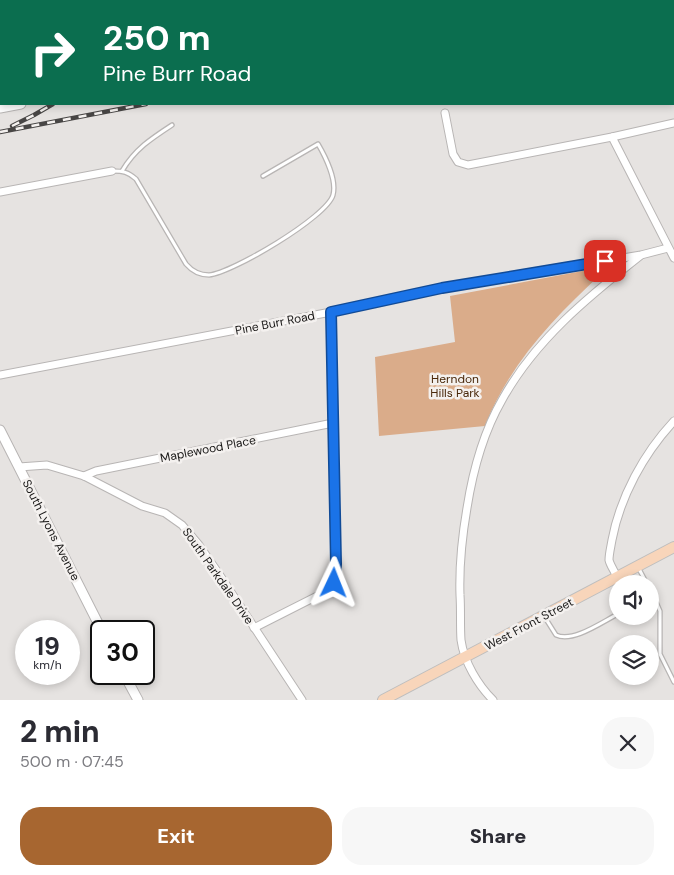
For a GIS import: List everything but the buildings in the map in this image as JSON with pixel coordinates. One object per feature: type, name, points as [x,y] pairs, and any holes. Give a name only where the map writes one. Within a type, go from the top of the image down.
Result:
[{"type":"main road","name":"West Front Street","points":[[621,575],[674,547]]},
{"type":"main road","name":"West Front Street","points":[[383,700],[609,581]]},
{"type":"street","points":[[0,108],[16,105]]},
{"type":"street","points":[[445,114],[453,154],[458,162],[468,165],[674,123]]},
{"type":"street","points":[[612,137],[674,258]]},
{"type":"street","points":[[0,192],[112,171]]},
{"type":"street","name":"Pine Burr Road","points":[[0,375],[331,312],[442,288],[641,255],[668,248]]},
{"type":"street","points":[[493,700],[480,685],[466,657],[461,640],[461,548],[472,478],[487,430],[501,401],[530,358],[552,332],[576,308],[641,255]]},
{"type":"street","points":[[254,628],[329,590],[334,583],[336,564],[331,312]]},
{"type":"street","points":[[616,575],[609,561],[613,533],[621,508],[644,460],[674,421]]},
{"type":"street","name":"Maplewood Place","points":[[84,476],[96,471],[333,424]]},
{"type":"street","name":"South Lyons Avenue","points":[[0,430],[96,620]]},
{"type":"street","name":"South Parkdale Drive","points":[[19,467],[48,465],[84,476],[142,506],[165,513],[182,525],[199,546],[302,700]]},
{"type":"street","points":[[130,685],[138,700]]},
{"type":"lane","points":[[122,171],[140,146],[172,125]]},
{"type":"lane","points":[[112,171],[122,171],[136,178],[186,264],[198,273],[209,275],[222,271],[278,243],[327,206],[333,194],[329,164],[318,144],[263,176]]},
{"type":"lane","points":[[638,566],[642,575]]},
{"type":"lane","points":[[659,609],[660,654],[674,682]]},
{"type":"lane","points":[[544,616],[556,636],[566,638],[577,635],[609,619]]},
{"type":"green space","name":"Herndon Hills Park","points":[[593,269],[599,270],[601,274],[534,343],[507,382],[485,426],[379,436],[375,357],[455,342],[450,296]]},
{"type":"railway","points":[[12,126],[51,105]]},
{"type":"railway","points":[[0,132],[141,105]]},
{"type":"route","points":[[334,583],[336,564],[331,312],[442,288],[605,261]]}]
